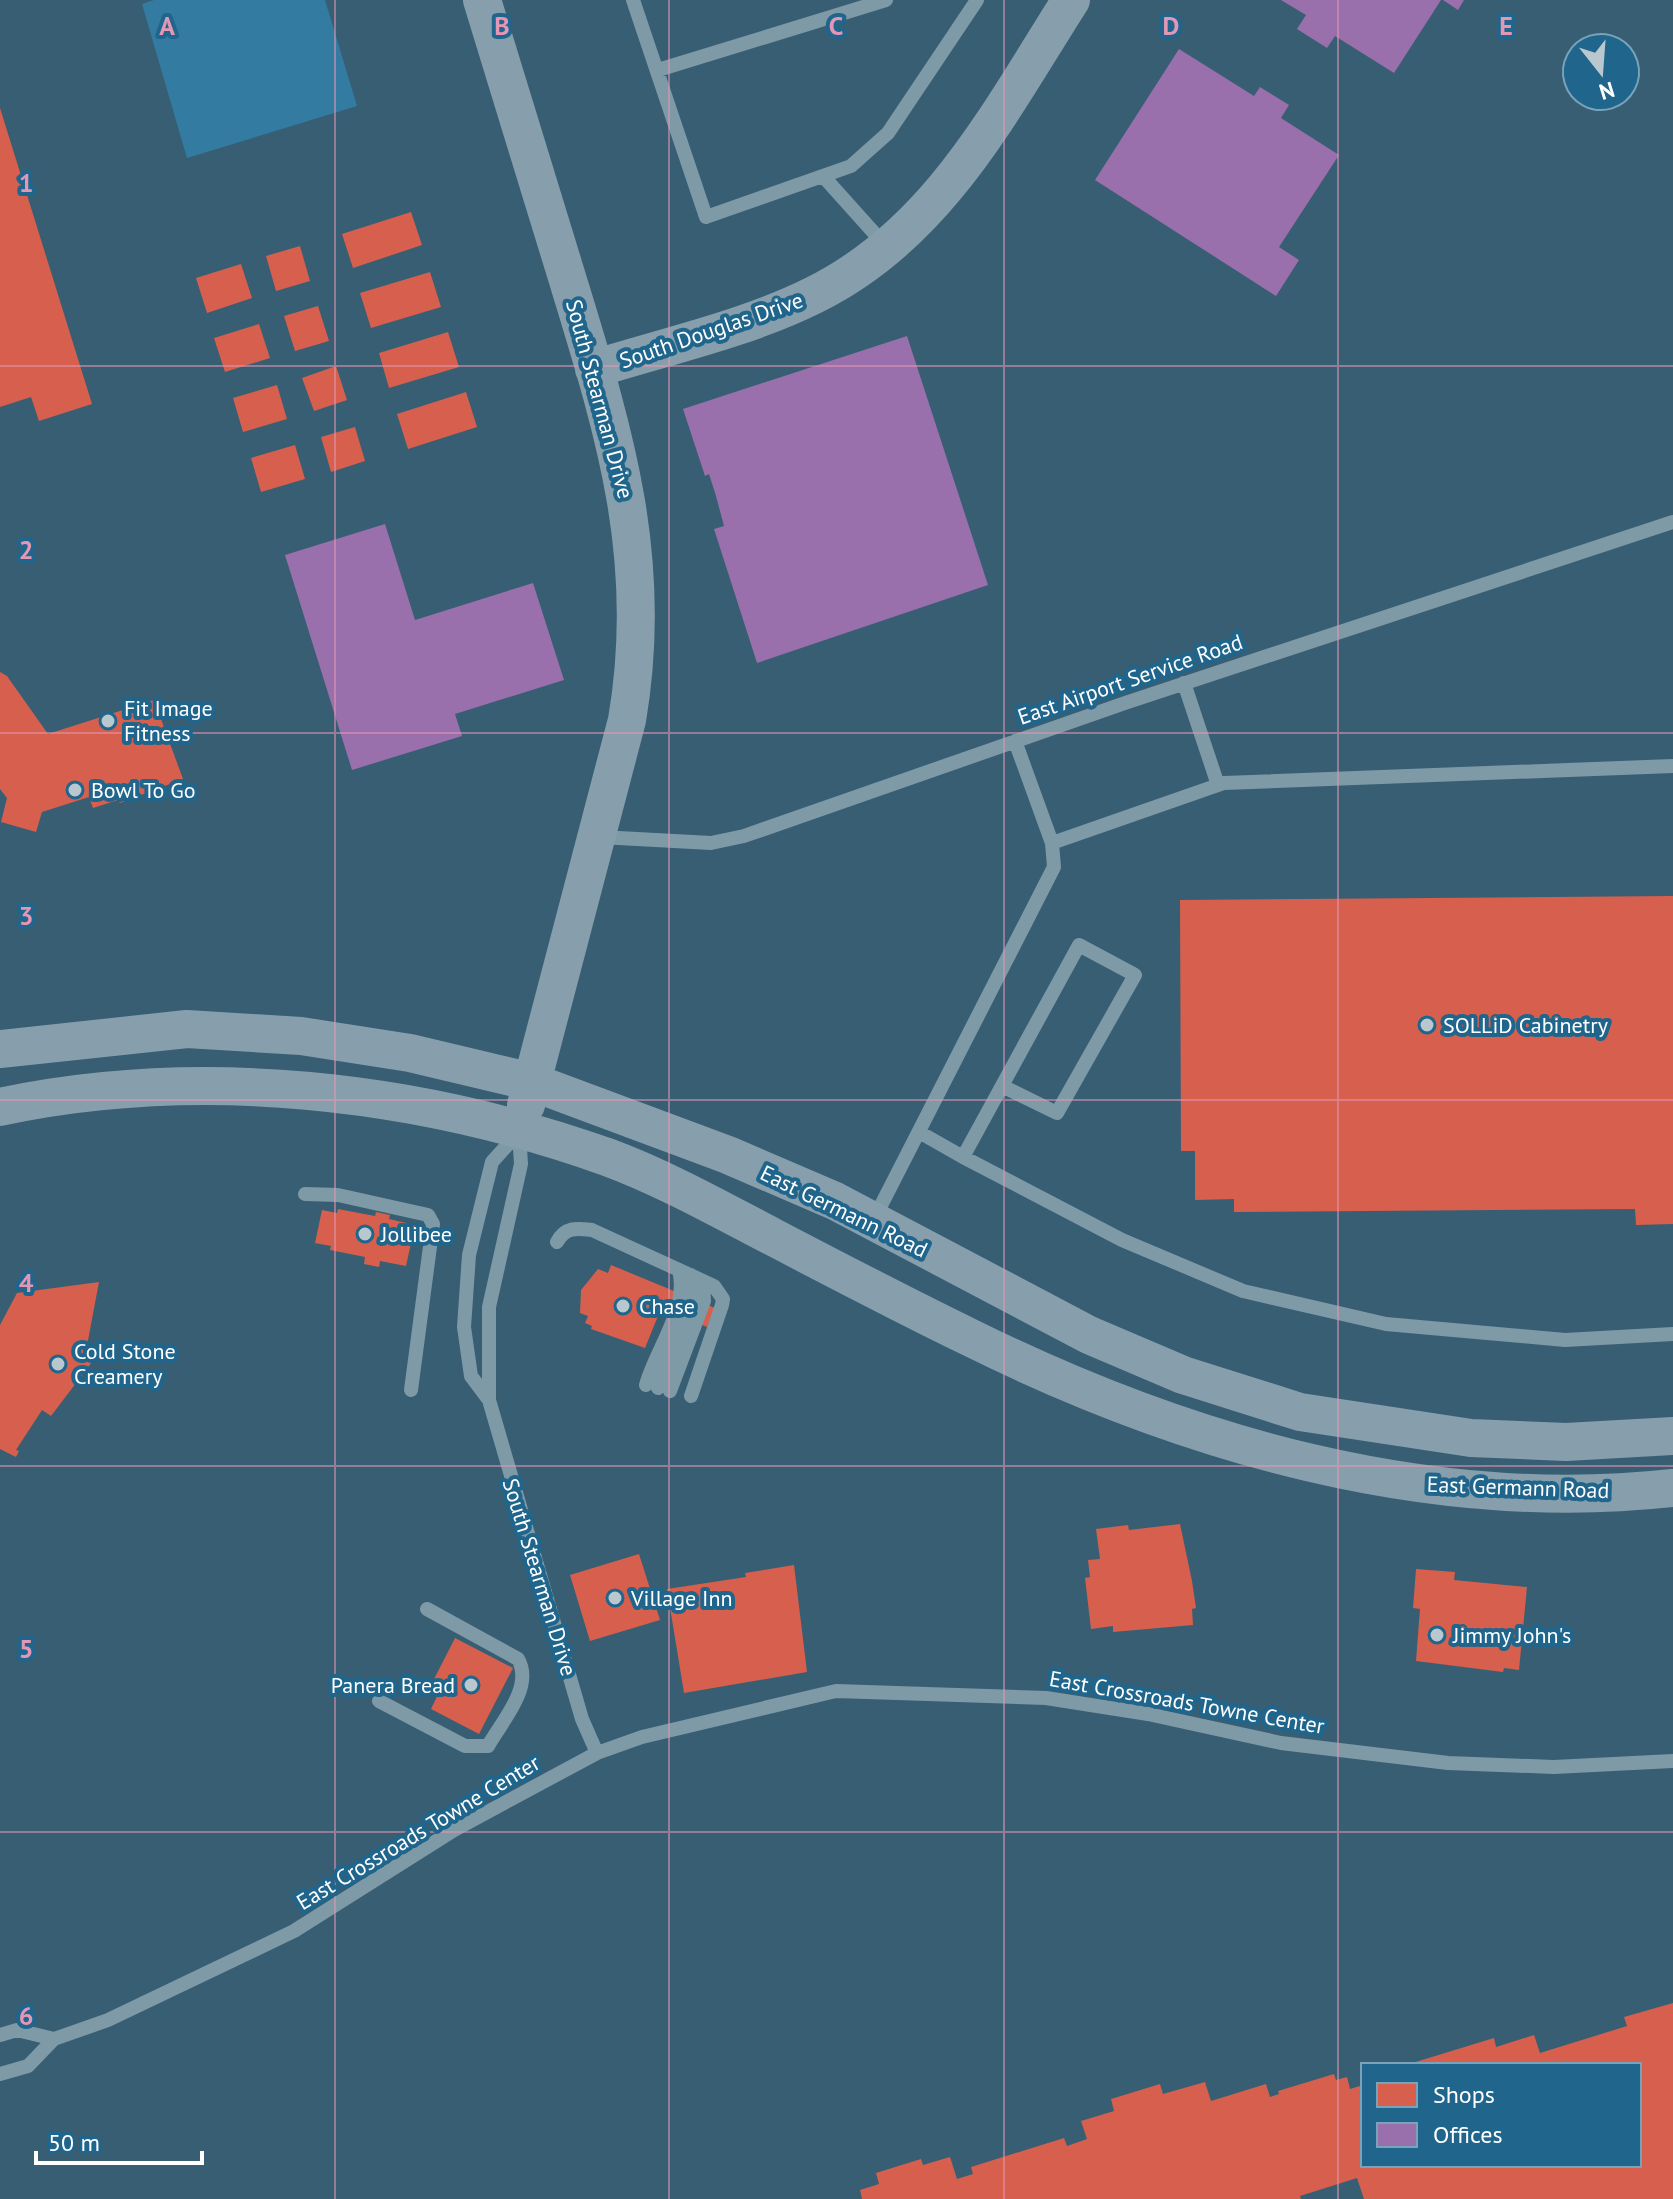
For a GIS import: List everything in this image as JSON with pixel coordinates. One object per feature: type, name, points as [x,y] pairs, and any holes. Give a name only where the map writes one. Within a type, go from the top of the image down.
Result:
[{"type":"main road","name":"South Stearman Drive","points":[[482,0],[620,458],[630,513],[637,624],[635,674],[627,720],[519,1131]]},
{"type":"main road","name":"South Douglas Drive","points":[[594,369],[774,312],[837,283],[887,248],[925,213],[966,164],[1071,0]]},
{"type":"main road","name":"East Germann Road","points":[[0,1049],[187,1029],[251,1032],[410,1053],[532,1082],[728,1155],[835,1201],[1089,1335],[1183,1375],[1314,1414],[1471,1438],[1566,1442],[1673,1436]]},
{"type":"main road","name":"East Germann Road","points":[[0,1107],[151,1087],[241,1087],[343,1094],[519,1131],[607,1157],[685,1191],[970,1338],[1108,1400],[1317,1466],[1391,1480],[1468,1489],[1673,1488]]},
{"type":"main road","points":[[1108,1400],[1144,1392],[1276,1426],[1314,1414]]},
{"type":"lane","points":[[633,0],[706,217],[851,166],[888,133],[977,0]]},
{"type":"lane","points":[[658,70],[886,0]]},
{"type":"lane","points":[[823,176],[887,248]]},
{"type":"lane","name":"East Airport Service Road","points":[[595,837],[711,843],[744,836],[1184,683],[1673,522]]},
{"type":"lane","points":[[1184,683],[1218,785]]},
{"type":"lane","points":[[873,1222],[1054,867],[1052,843],[1015,741]]},
{"type":"lane","points":[[1052,843],[1218,785],[1673,766]]},
{"type":"lane","points":[[963,1157],[1002,1086],[1031,1049],[1066,986],[1079,945],[1135,975],[1109,1009],[1057,1113],[1002,1086]]},
{"type":"lane","name":"South Stearman Drive","points":[[489,1400],[471,1376],[464,1327],[469,1255],[492,1162],[519,1131]]},
{"type":"lane","name":"South Stearman Drive","points":[[519,1131],[521,1164],[489,1307],[489,1400],[582,1719],[597,1753]]},
{"type":"lane","points":[[919,1132],[1122,1240],[1243,1291],[1386,1324],[1565,1340],[1673,1334]]},
{"type":"lane","points":[[305,1194],[338,1195],[428,1215],[433,1224],[411,1390]]},
{"type":"lane","points":[[557,1242],[562,1233],[575,1228],[592,1230],[697,1278],[723,1299],[670,1391]]},
{"type":"lane","points":[[670,1391],[653,1359],[682,1292],[697,1278]]},
{"type":"lane","points":[[670,1391],[704,1301],[697,1278]]},
{"type":"lane","points":[[379,1701],[465,1746],[478,1749],[488,1746],[524,1683],[524,1669],[518,1659],[427,1609]]},
{"type":"lane","name":"East Crossroads Towne Center","points":[[0,2074],[28,2066],[54,2039],[108,2020],[294,1931],[454,1830],[597,1753],[642,1737],[836,1691],[1046,1698],[1148,1714],[1281,1743],[1448,1763],[1554,1767],[1673,1761]]},
{"type":"lane","points":[[0,2035],[17,2030],[54,2039]]},
{"type":"shaded area","points":[[154,0],[325,0],[357,106],[187,158],[142,4]]},
{"type":"building: Shops","points":[[0,108],[92,404],[39,421],[31,397],[0,407]]},
{"type":"building: Shops","points":[[411,212],[422,245],[353,268],[342,234]]},
{"type":"building: Shops","points":[[300,246],[310,281],[276,291],[266,256]]},
{"type":"building: Shops","points":[[241,264],[252,298],[207,313],[196,278]]},
{"type":"building: Shops","points":[[430,272],[441,307],[371,328],[360,293]]},
{"type":"building: Shops","points":[[318,306],[329,341],[295,351],[284,316]]},
{"type":"building: Shops","points":[[259,324],[270,358],[225,372],[214,338]]},
{"type":"building: Shops","points":[[448,332],[459,367],[389,388],[379,353]]},
{"type":"building: Shops","points":[[336,366],[347,400],[314,411],[302,378]]},
{"type":"building: Shops","points":[[277,385],[287,419],[243,432],[233,398]]},
{"type":"building: Shops","points":[[466,392],[477,427],[408,449],[397,414]]},
{"type":"building: Shops","points":[[355,427],[365,461],[331,472],[321,437]]},
{"type":"building: Shops","points":[[295,445],[305,479],[261,492],[251,458]]},
{"type":"building: Shops","points":[[0,672],[7,676],[48,734],[154,700],[183,779],[120,803],[118,800],[93,808],[89,797],[42,812],[36,832],[1,822],[7,798],[0,789]]},
{"type":"building: Shops","name":"SOLLiD Cabinetry","points":[[1673,896],[1673,1224],[1636,1225],[1635,1209],[1234,1212],[1234,1199],[1195,1200],[1195,1151],[1181,1151],[1180,900]]},
{"type":"building: Shops","name":"Jollibee","points":[[338,1209],[375,1216],[376,1212],[390,1215],[389,1219],[415,1225],[406,1266],[380,1261],[379,1267],[364,1264],[365,1257],[330,1250],[331,1246],[315,1243],[322,1210],[337,1213]]},
{"type":"building: Shops","name":"Chase","points":[[611,1265],[715,1308],[707,1327],[665,1310],[662,1318],[658,1316],[645,1348],[591,1329],[592,1326],[585,1323],[588,1316],[580,1313],[581,1290],[598,1269],[608,1273]]},
{"type":"building: Shops","points":[[99,1282],[86,1351],[97,1352],[95,1358],[51,1416],[42,1410],[16,1450],[19,1451],[16,1457],[0,1449],[0,1325],[17,1293]]},
{"type":"building: Shops","points":[[1180,1524],[1196,1608],[1192,1609],[1193,1625],[1113,1632],[1113,1626],[1091,1629],[1085,1578],[1090,1577],[1088,1560],[1100,1559],[1096,1529],[1128,1525],[1129,1530]]},
{"type":"building: Shops","name":"Village Inn","points":[[639,1554],[660,1620],[590,1641],[570,1575]]},
{"type":"building: Shops","points":[[794,1565],[807,1672],[684,1693],[667,1589],[746,1577],[745,1573]]},
{"type":"building: Shops","points":[[1416,1569],[1455,1572],[1454,1580],[1527,1587],[1519,1670],[1504,1668],[1503,1672],[1416,1661],[1420,1609],[1413,1608]]},
{"type":"building: Shops","name":"Panera Bread","points":[[455,1638],[513,1668],[479,1734],[431,1709],[441,1688],[432,1683]]},
{"type":"building: Shops","points":[[1673,2003],[1673,2199],[1364,2199],[1357,2178],[1300,2196],[1301,2199],[862,2199],[860,2190],[879,2184],[876,2173],[921,2159],[923,2165],[950,2157],[957,2179],[973,2174],[971,2167],[1064,2138],[1067,2146],[1087,2139],[1081,2121],[1114,2111],[1111,2099],[1160,2084],[1163,2094],[1205,2082],[1211,2101],[1266,2084],[1270,2097],[1279,2094],[1278,2091],[1334,2074],[1336,2080],[1347,2077],[1350,2089],[1361,2086],[1361,2167],[1641,2167],[1641,2063],[1412,2063],[1494,2038],[1496,2047],[1534,2035],[1540,2053],[1627,2026],[1624,2017]]},
{"type":"building: Offices","points":[[1281,0],[1441,0],[1394,73],[1335,36],[1327,48],[1297,29],[1306,15]]},
{"type":"building: Offices","points":[[1443,0],[1464,0],[1458,10]]},
{"type":"building: Offices","points":[[1179,49],[1254,96],[1260,87],[1289,105],[1281,118],[1339,155],[1279,247],[1299,260],[1276,296],[1095,180]]},
{"type":"building: Offices","points":[[907,336],[988,585],[757,663],[714,529],[724,526],[716,496],[709,474],[705,476],[683,409]]},
{"type":"building: Offices","points":[[385,524],[415,620],[533,583],[564,680],[455,714],[462,736],[352,770],[285,555]]},
{"type":"place","name":"Fit Image Fitness","points":[[108,721]]},
{"type":"place","name":"Bowl To Go","points":[[75,790]]},
{"type":"place","name":"SOLLiD Cabinetry","points":[[1427,1025]]},
{"type":"place","name":"Jollibee","points":[[365,1234]]},
{"type":"place","name":"Chase","points":[[623,1306]]},
{"type":"place","name":"Cold Stone Creamery","points":[[58,1364]]},
{"type":"place","name":"Village Inn","points":[[615,1598]]},
{"type":"place","name":"Jimmy John's","points":[[1437,1635]]},
{"type":"place","name":"Panera Bread","points":[[471,1685]]}]
